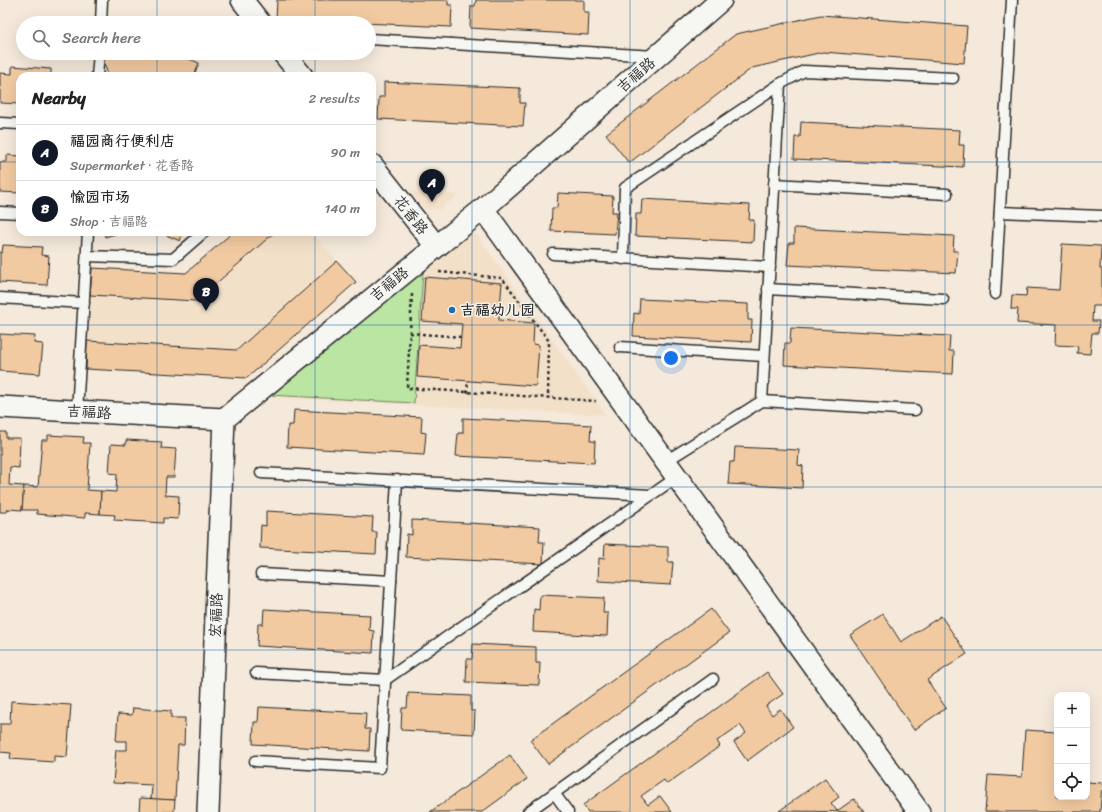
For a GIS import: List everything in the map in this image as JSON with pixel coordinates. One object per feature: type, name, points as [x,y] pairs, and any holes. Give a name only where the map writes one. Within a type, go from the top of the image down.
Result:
[{"type":"street","points":[[242,0],[255,16]]},
{"type":"street","name":"吉福路","points":[[0,407],[224,419],[483,209],[721,0]]},
{"type":"street","points":[[289,60],[299,72]]},
{"type":"street","name":"花香路","points":[[376,170],[436,246]]},
{"type":"street","points":[[483,209],[919,812]]},
{"type":"street","name":"宏福路","points":[[208,812],[224,419]]},
{"type":"lane","points":[[101,16],[102,0]]},
{"type":"lane","points":[[995,294],[1012,0]]},
{"type":"lane","points":[[376,39],[656,56]]},
{"type":"lane","points":[[97,72],[98,60]]},
{"type":"lane","points":[[623,259],[625,188],[780,84],[804,71],[954,78]]},
{"type":"lane","points":[[762,402],[780,84]]},
{"type":"lane","points":[[0,123],[16,124]]},
{"type":"lane","points":[[774,184],[947,194]]},
{"type":"lane","points":[[0,212],[16,213]]},
{"type":"lane","points":[[1000,212],[1102,216]]},
{"type":"lane","points":[[77,411],[88,236]]},
{"type":"lane","points":[[87,256],[173,259],[199,236]]},
{"type":"lane","points":[[553,254],[770,267]]},
{"type":"lane","points":[[768,289],[943,299]]},
{"type":"lane","points":[[0,298],[84,303]]},
{"type":"lane","points":[[620,347],[764,356]]},
{"type":"lane","points":[[256,673],[385,680],[650,495],[671,469],[762,402],[915,410]]},
{"type":"lane","points":[[261,473],[650,495]]},
{"type":"lane","points":[[255,761],[380,768],[397,480]]},
{"type":"lane","points":[[261,574],[391,581]]},
{"type":"lane","points":[[528,812],[713,679]]},
{"type":"lane","points":[[554,793],[568,812]]},
{"type":"path","points":[[434,272],[502,278],[549,341],[548,398]]},
{"type":"path","points":[[412,291],[407,388],[596,401]]},
{"type":"path","points":[[410,333],[461,336]]},
{"type":"path","points":[[467,393],[468,381]]},
{"type":"shaded area","points":[[410,191],[459,195],[438,210],[425,209]]},
{"type":"shaded area","name":"吉福幼儿园","points":[[466,234],[477,235],[606,415],[266,397]]},
{"type":"shaded area","points":[[228,236],[315,236],[356,282],[247,378],[86,369],[92,268],[186,273]]},
{"type":"green space","points":[[423,272],[414,403],[270,395]]},
{"type":"building","points":[[277,0],[448,0],[448,5],[452,5],[451,27],[376,24],[376,16],[276,16]]},
{"type":"building","points":[[476,0],[584,0],[584,12],[589,12],[588,35],[470,28],[471,6],[475,6]]},
{"type":"building","points":[[821,15],[967,26],[964,63],[823,52],[752,68],[629,163],[606,134],[736,34]]},
{"type":"building","points":[[104,60],[192,60],[199,63],[196,72],[107,72]]},
{"type":"building","points":[[12,66],[51,69],[51,72],[16,72],[16,104],[0,103],[0,73],[12,74]]},
{"type":"building","points":[[384,82],[520,88],[520,103],[525,103],[523,126],[378,119],[379,97],[384,97]]},
{"type":"building","points":[[801,122],[960,130],[959,145],[964,145],[963,167],[794,159],[795,137],[800,137]]},
{"type":"building","points":[[7,155],[16,156],[16,193],[0,192],[0,162],[7,162]]},
{"type":"building","points":[[558,193],[613,196],[612,212],[617,212],[615,234],[551,231],[552,208],[557,208]]},
{"type":"building","points":[[642,199],[750,205],[749,220],[754,220],[753,242],[635,236],[636,214],[641,214]]},
{"type":"building","points":[[794,228],[954,236],[953,251],[958,251],[956,273],[787,265],[789,243],[794,243]]},
{"type":"building","points":[[168,236],[182,236],[180,241]]},
{"type":"building","points":[[228,236],[270,236],[196,301],[90,295],[92,268],[186,273]]},
{"type":"building","points":[[1062,244],[1101,246],[1100,269],[1102,269],[1102,306],[1093,306],[1092,321],[1099,321],[1098,333],[1092,333],[1090,354],[1077,353],[1078,346],[1055,345],[1056,325],[1017,323],[1018,309],[1011,309],[1012,295],[1026,296],[1027,288],[1059,290]]},
{"type":"building","points":[[3,245],[42,247],[41,255],[49,256],[47,285],[0,282],[0,252],[2,253]]},
{"type":"building","points":[[337,261],[356,282],[247,378],[86,369],[87,341],[237,350]]},
{"type":"building","points":[[425,277],[502,283],[499,320],[534,323],[533,344],[539,345],[536,386],[417,377],[419,345],[460,348],[462,324],[422,321]]},
{"type":"building","points":[[640,299],[748,304],[748,320],[752,320],[751,342],[633,336],[634,313],[639,314]]},
{"type":"building","points":[[791,328],[950,336],[949,351],[954,351],[953,374],[784,365],[785,343],[790,343]]},
{"type":"building","points":[[0,334],[35,336],[34,343],[43,344],[40,374],[0,371]]},
{"type":"building","points":[[294,410],[422,417],[421,432],[426,433],[424,455],[287,447],[288,425],[293,425]]},
{"type":"building","points":[[463,418],[591,425],[590,441],[595,441],[594,463],[456,456],[458,433],[463,433]]},
{"type":"building","points":[[0,432],[6,432],[6,438],[20,438],[19,468],[10,467],[9,485],[24,486],[22,510],[8,509],[7,512],[0,512]]},
{"type":"building","points":[[48,435],[84,437],[83,443],[90,443],[87,490],[101,491],[100,514],[85,513],[85,518],[37,514],[37,510],[22,510],[24,486],[38,487],[42,440],[48,440]]},
{"type":"building","points":[[126,440],[162,442],[161,448],[176,449],[174,477],[166,477],[165,495],[179,496],[178,519],[163,518],[163,523],[114,520],[115,515],[100,514],[101,491],[116,492],[117,474],[109,473],[111,444],[126,445]]},
{"type":"building","points":[[735,447],[799,450],[798,465],[803,466],[802,488],[728,484],[730,462],[734,462]]},
{"type":"building","points":[[266,511],[373,517],[372,532],[377,532],[376,554],[260,548],[261,525],[266,526]]},
{"type":"building","points":[[412,520],[540,527],[539,542],[544,542],[543,564],[406,557],[407,534],[412,535]]},
{"type":"building","points":[[605,544],[668,547],[668,562],[673,562],[671,585],[598,581],[599,558],[604,559]]},
{"type":"building","points":[[540,595],[604,598],[603,613],[608,613],[607,636],[533,632],[534,609],[539,610]]},
{"type":"building","points":[[264,609],[370,615],[369,630],[374,631],[373,653],[257,646],[258,624],[263,624]]},
{"type":"building","points":[[711,609],[729,633],[548,764],[530,740]]},
{"type":"building","points":[[883,614],[901,642],[941,616],[967,654],[927,680],[946,708],[914,730],[850,635]]},
{"type":"building","points":[[473,644],[536,647],[536,663],[540,663],[539,685],[466,682],[467,659],[472,659]]},
{"type":"building","points":[[767,672],[783,694],[766,706],[772,715],[780,709],[793,727],[747,761],[734,742],[746,733],[740,725],[717,741],[720,746],[667,784],[664,780],[641,796],[648,805],[660,796],[672,812],[588,812],[583,805]]},
{"type":"building","points":[[408,693],[471,696],[471,711],[475,711],[474,734],[401,730],[402,708],[407,708]]},
{"type":"building","points":[[11,701],[71,705],[67,757],[54,756],[54,762],[10,759],[11,753],[0,752],[0,724],[10,724]]},
{"type":"building","points":[[259,707],[366,713],[365,729],[370,729],[369,751],[253,744],[254,722],[258,722]]},
{"type":"building","points":[[133,708],[171,711],[171,718],[185,718],[184,745],[178,745],[175,800],[151,799],[152,785],[113,783],[116,750],[127,750],[127,741],[116,741],[118,714],[132,715]]},
{"type":"building","points":[[1025,730],[1054,732],[1054,800],[1090,800],[1090,782],[1102,783],[1100,812],[985,812],[988,775],[1022,777]]},
{"type":"building","points":[[510,755],[527,779],[482,812],[430,812]]},
{"type":"building","points":[[825,778],[839,797],[831,803],[837,811],[854,799],[864,812],[779,811]]},
{"type":"building","points":[[140,798],[175,800],[174,812],[139,812]]},
{"type":"place","name":"福园商行便利店","points":[[432,202]]},
{"type":"place","name":"吉福幼儿园","points":[[452,310]]},
{"type":"place","name":"愉园市场","points":[[206,311]]}]
